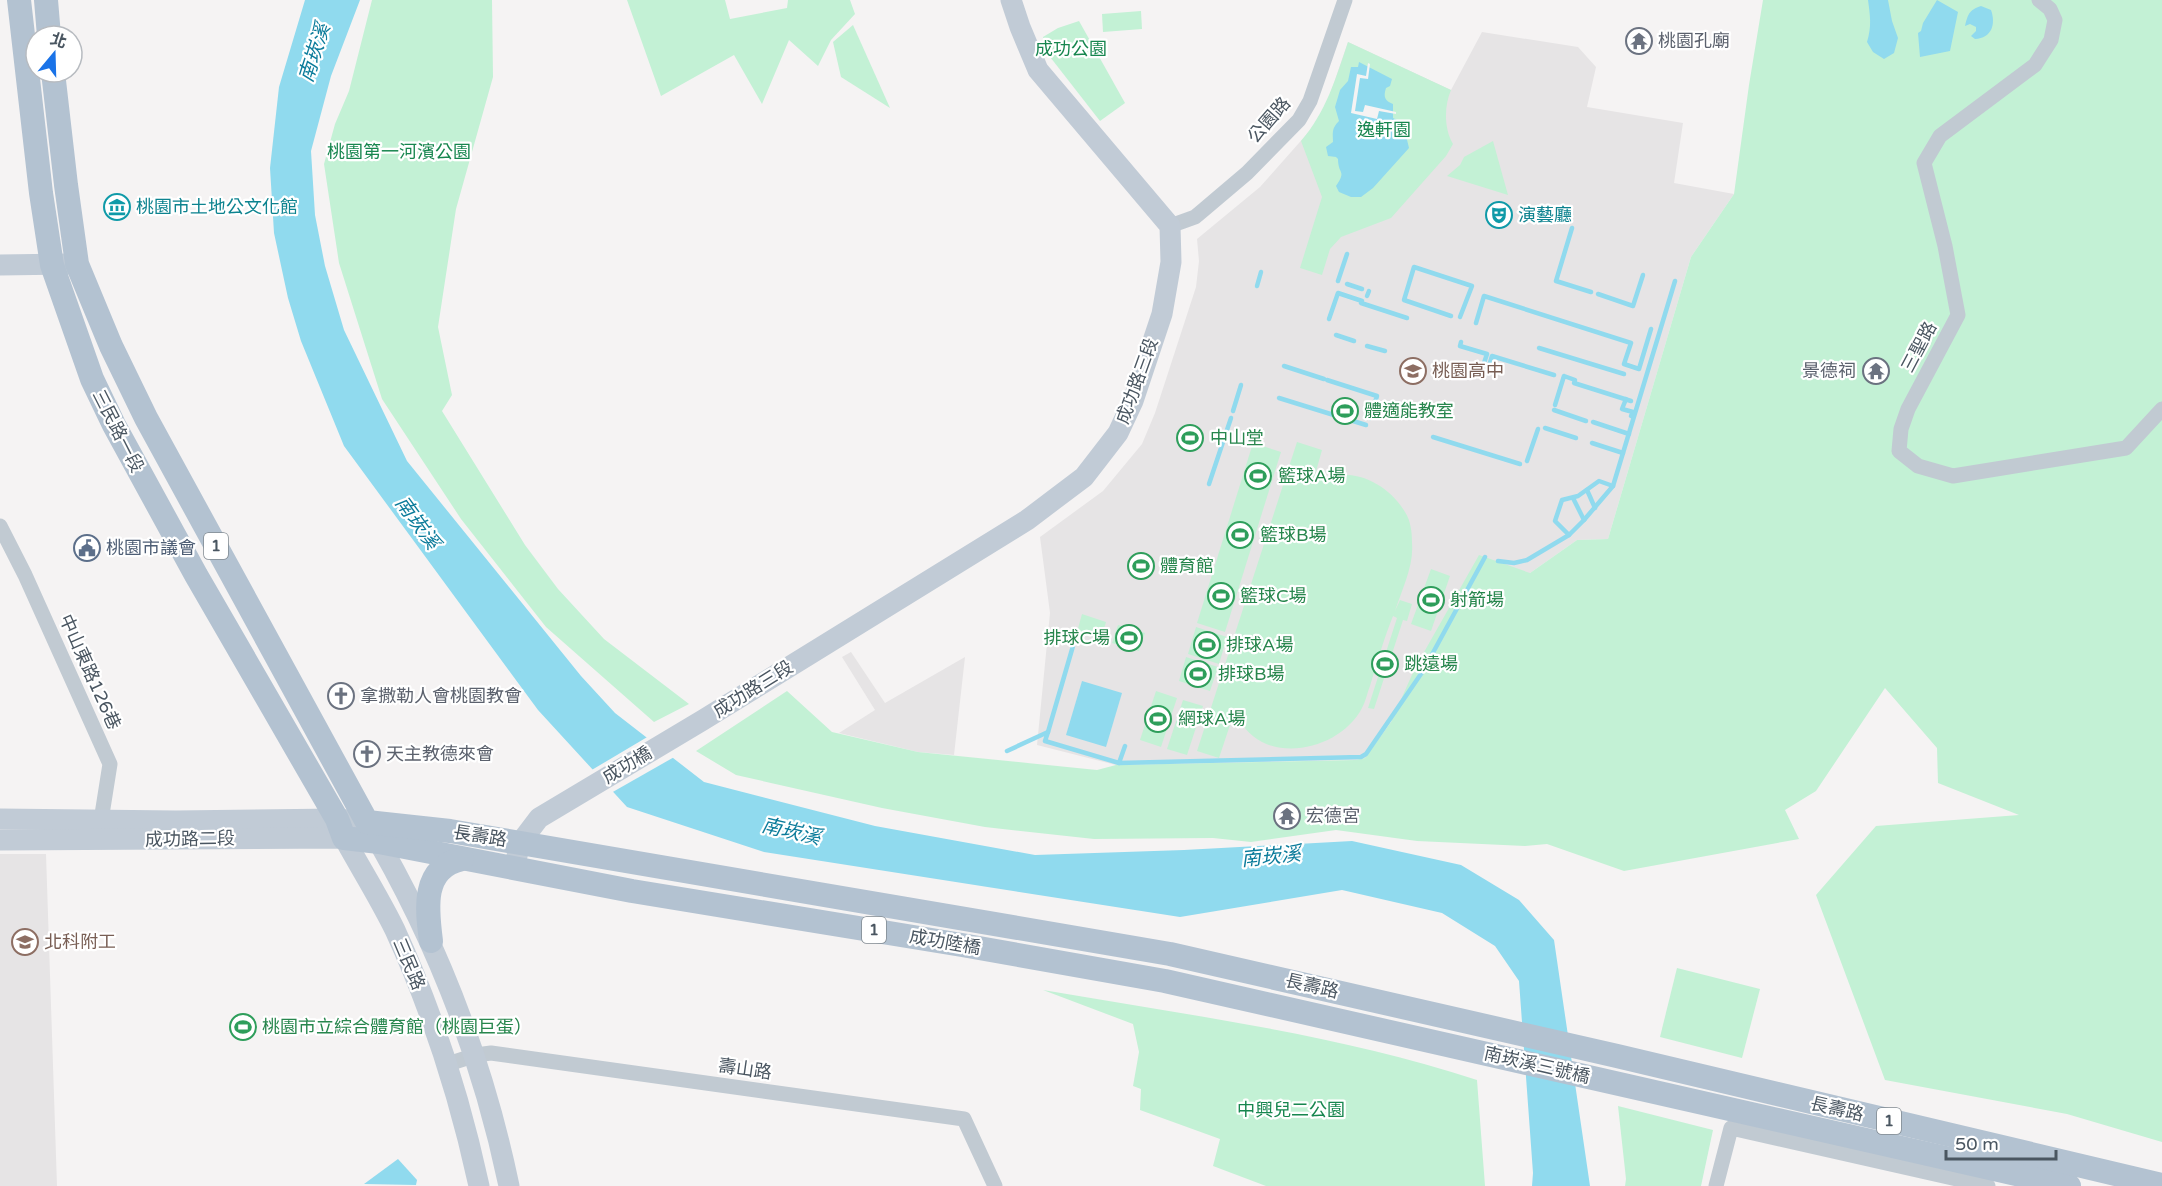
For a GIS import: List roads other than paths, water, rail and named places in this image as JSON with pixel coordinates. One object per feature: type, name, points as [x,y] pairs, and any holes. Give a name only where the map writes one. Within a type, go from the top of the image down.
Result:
[{"type":"main road","name":"三民路一段","points":[[19,0],[41,193],[52,265],[92,379],[114,425],[196,575],[340,829]]},
{"type":"main road","points":[[46,0],[48,24]]},
{"type":"main road","name":"三民路一段","points":[[54,84],[77,264],[111,346],[146,418],[373,832]]},
{"type":"main road","points":[[196,575],[225,562]]},
{"type":"main road","name":"成功路二段","points":[[340,829],[373,832]]},
{"type":"main road","name":"長壽路","points":[[373,832],[450,831],[591,855]]},
{"type":"main road","name":"長壽路","points":[[373,832],[462,859],[583,882]]},
{"type":"main road","name":"成功陸橋","points":[[591,855],[1170,954]]},
{"type":"main road","points":[[431,941],[427,914],[432,882],[442,868],[452,861],[462,859]]},
{"type":"main road","name":"成功陸橋","points":[[583,882],[1165,981]]},
{"type":"main road","name":"長壽路","points":[[1170,954],[1453,1019]]},
{"type":"main road","name":"長壽路","points":[[1165,981],[1447,1045]]},
{"type":"main road","name":"南崁溪三號橋","points":[[1453,1019],[1617,1056]]},
{"type":"main road","name":"南崁溪三號橋","points":[[1447,1045],[1628,1085]]},
{"type":"main road","name":"長壽路","points":[[1617,1056],[2162,1185]]},
{"type":"main road","name":"長壽路","points":[[1628,1085],[2070,1186]]},
{"type":"street","points":[[1011,0],[1038,70],[1170,226]]},
{"type":"street","name":"公園路","points":[[1170,226],[1195,218],[1247,173],[1299,120],[1310,101],[1345,0]]},
{"type":"street","name":"三聖路","points":[[2039,0],[2050,9],[2055,20],[2051,40],[2035,65],[1940,136],[1924,163],[1945,246],[1958,315],[1908,409],[1901,429],[1899,452],[1918,466],[1953,476],[2104,452],[2126,448],[2162,409]]},
{"type":"street","name":"成功路三段","points":[[685,730],[962,561],[1047,506],[1084,477],[1118,433],[1133,401],[1162,314],[1172,262],[1170,226]]},
{"type":"street","points":[[0,265],[77,264]]},
{"type":"street","name":"中山東路126巷","points":[[0,526],[25,575],[110,764],[99,831]]},
{"type":"street","name":"成功橋","points":[[520,843],[539,818],[685,730]]},
{"type":"street","name":"成功路二段","points":[[0,819],[99,831]]},
{"type":"street","name":"成功路二段","points":[[0,840],[99,831],[340,829]]},
{"type":"street","name":"三民路","points":[[340,829],[394,928],[418,982],[448,1064],[471,1146],[479,1186]]},
{"type":"street","name":"三民路","points":[[373,832],[431,941],[476,1055],[509,1186]]},
{"type":"street","points":[[514,869],[520,843]]},
{"type":"street","name":"壽山路","points":[[448,1064],[491,1053],[964,1119],[995,1186]]},
{"type":"street","points":[[1716,1186],[1731,1128],[1988,1186]]},
{"type":"water","name":"南崁溪","points":[[305,0],[360,0],[331,76],[311,151],[315,215],[325,266],[344,330],[407,461],[581,676],[615,713],[704,782],[875,826],[1035,855],[1352,841],[1461,865],[1519,900],[1554,940],[1590,1186],[1532,1186],[1533,1173],[1519,981],[1495,946],[1442,913],[1342,890],[1180,917],[764,852],[627,807],[538,710],[344,446],[301,341],[288,298],[274,233],[270,168],[279,87]]},
{"type":"water","points":[[1868,0],[1888,0],[1898,38],[1894,53],[1884,59],[1873,52],[1867,42],[1870,26]]},
{"type":"water","points":[[1937,0],[1958,12],[1950,51],[1920,57],[1918,33]]},
{"type":"water","points":[[1981,6],[1991,10],[1993,25],[1989,33],[1975,39],[1971,36],[1976,31],[1976,27],[1970,24],[1965,26],[1970,13]]},
{"type":"water","points":[[1359,62],[1392,79],[1390,86],[1386,88],[1385,96],[1386,100],[1393,104],[1393,118],[1403,123],[1409,148],[1373,188],[1361,197],[1351,197],[1339,192],[1336,186],[1341,175],[1338,159],[1328,156],[1326,147],[1333,142],[1334,129],[1339,121],[1335,107],[1340,90],[1348,81],[1351,67],[1358,67]]},
{"type":"water","points":[[1082,681],[1122,693],[1106,747],[1066,735]]},
{"type":"water","points":[[398,1159],[417,1180],[416,1185],[364,1184]]},
{"type":"waterway","points":[[1572,228],[1556,281],[1591,292]]},
{"type":"waterway","points":[[1338,281],[1347,254]]},
{"type":"waterway","points":[[1451,316],[1404,300],[1414,267],[1472,286],[1460,317]]},
{"type":"waterway","points":[[1257,286],[1261,272]]},
{"type":"waterway","points":[[1598,294],[1633,306],[1643,275]]},
{"type":"waterway","points":[[1498,561],[1514,563],[1527,560],[1569,535],[1613,486],[1675,281]]},
{"type":"waterway","points":[[1347,284],[1362,289]]},
{"type":"waterway","points":[[1367,296],[1369,291]]},
{"type":"waterway","points":[[1329,319],[1338,293],[1407,318]]},
{"type":"waterway","points":[[1476,323],[1484,296],[1631,343],[1624,364],[1639,369],[1651,329]]},
{"type":"waterway","points":[[1336,335],[1354,341]]},
{"type":"waterway","points":[[1461,342],[1460,346],[1487,354],[1481,372],[1487,373],[1492,356],[1554,375]]},
{"type":"waterway","points":[[1367,346],[1385,351]]},
{"type":"waterway","points":[[1539,348],[1624,374]]},
{"type":"waterway","points":[[1284,366],[1324,379]]},
{"type":"waterway","points":[[1555,405],[1564,376],[1575,380],[1574,383],[1631,401]]},
{"type":"waterway","points":[[1327,380],[1377,396],[1370,418]]},
{"type":"waterway","points":[[1233,411],[1241,385]]},
{"type":"waterway","points":[[1279,398],[1366,425]]},
{"type":"waterway","points":[[1626,399],[1622,409],[1633,412],[1631,416]]},
{"type":"waterway","points":[[1554,410],[1586,421]]},
{"type":"waterway","points":[[1209,484],[1231,418]]},
{"type":"waterway","points":[[1593,422],[1629,434]]},
{"type":"waterway","points":[[1545,428],[1576,438]]},
{"type":"waterway","points":[[1527,461],[1538,429]]},
{"type":"waterway","points":[[1433,437],[1520,464]]},
{"type":"waterway","points":[[1592,443],[1623,453]]},
{"type":"waterway","points":[[1569,535],[1555,521],[1562,500],[1578,496],[1599,481],[1613,486]]},
{"type":"waterway","points":[[1587,490],[1595,508]]},
{"type":"waterway","points":[[1573,498],[1584,520]]},
{"type":"waterway","points":[[1007,751],[1048,732],[1045,741],[1119,763],[1361,757],[1366,754],[1423,671],[1485,557]]},
{"type":"waterway","points":[[1048,732],[1073,646]]},
{"type":"waterway","points":[[1119,763],[1125,746]]},
{"type":"place","name":"桃園孔廟","points":[[1639,41]]},
{"type":"place","name":"桃園市土地公文化館","points":[[117,207]]},
{"type":"place","name":"演藝廳","points":[[1499,215]]},
{"type":"place","name":"桃園高中","points":[[1413,371]]},
{"type":"place","name":"景德祠","points":[[1876,371]]},
{"type":"place","name":"體適能教室","points":[[1345,411]]},
{"type":"place","name":"中山堂","points":[[1190,438]]},
{"type":"place","name":"籃球A場","points":[[1258,476]]},
{"type":"place","name":"籃球B場","points":[[1240,535]]},
{"type":"place","name":"桃園市議會","points":[[87,548]]},
{"type":"place","name":"體育館","points":[[1141,566]]},
{"type":"place","name":"籃球C場","points":[[1221,596]]},
{"type":"place","name":"射箭場","points":[[1431,600]]},
{"type":"place","name":"排球C場","points":[[1129,638]]},
{"type":"place","name":"排球A場","points":[[1207,645]]},
{"type":"place","name":"跳遠場","points":[[1385,664]]},
{"type":"place","name":"排球B場","points":[[1198,674]]},
{"type":"place","name":"拿撒勒人會桃園教會","points":[[341,696]]},
{"type":"place","name":"網球A場","points":[[1158,719]]},
{"type":"place","name":"天主教德來會","points":[[367,754]]},
{"type":"place","name":"宏德宮","points":[[1287,816]]},
{"type":"place","name":"北科附工","points":[[25,942]]},
{"type":"place","name":"桃園市立綜合體育館（桃園巨蛋）","points":[[243,1027]]},
{"type":"park label","name":"成功公園","points":[[1071,49]]},
{"type":"park label","name":"逸軒園","points":[[1384,130]]},
{"type":"park label","name":"桃園第一河濱公園","points":[[399,152]]},
{"type":"park label","name":"中興兒二公園","points":[[1291,1110]]}]
